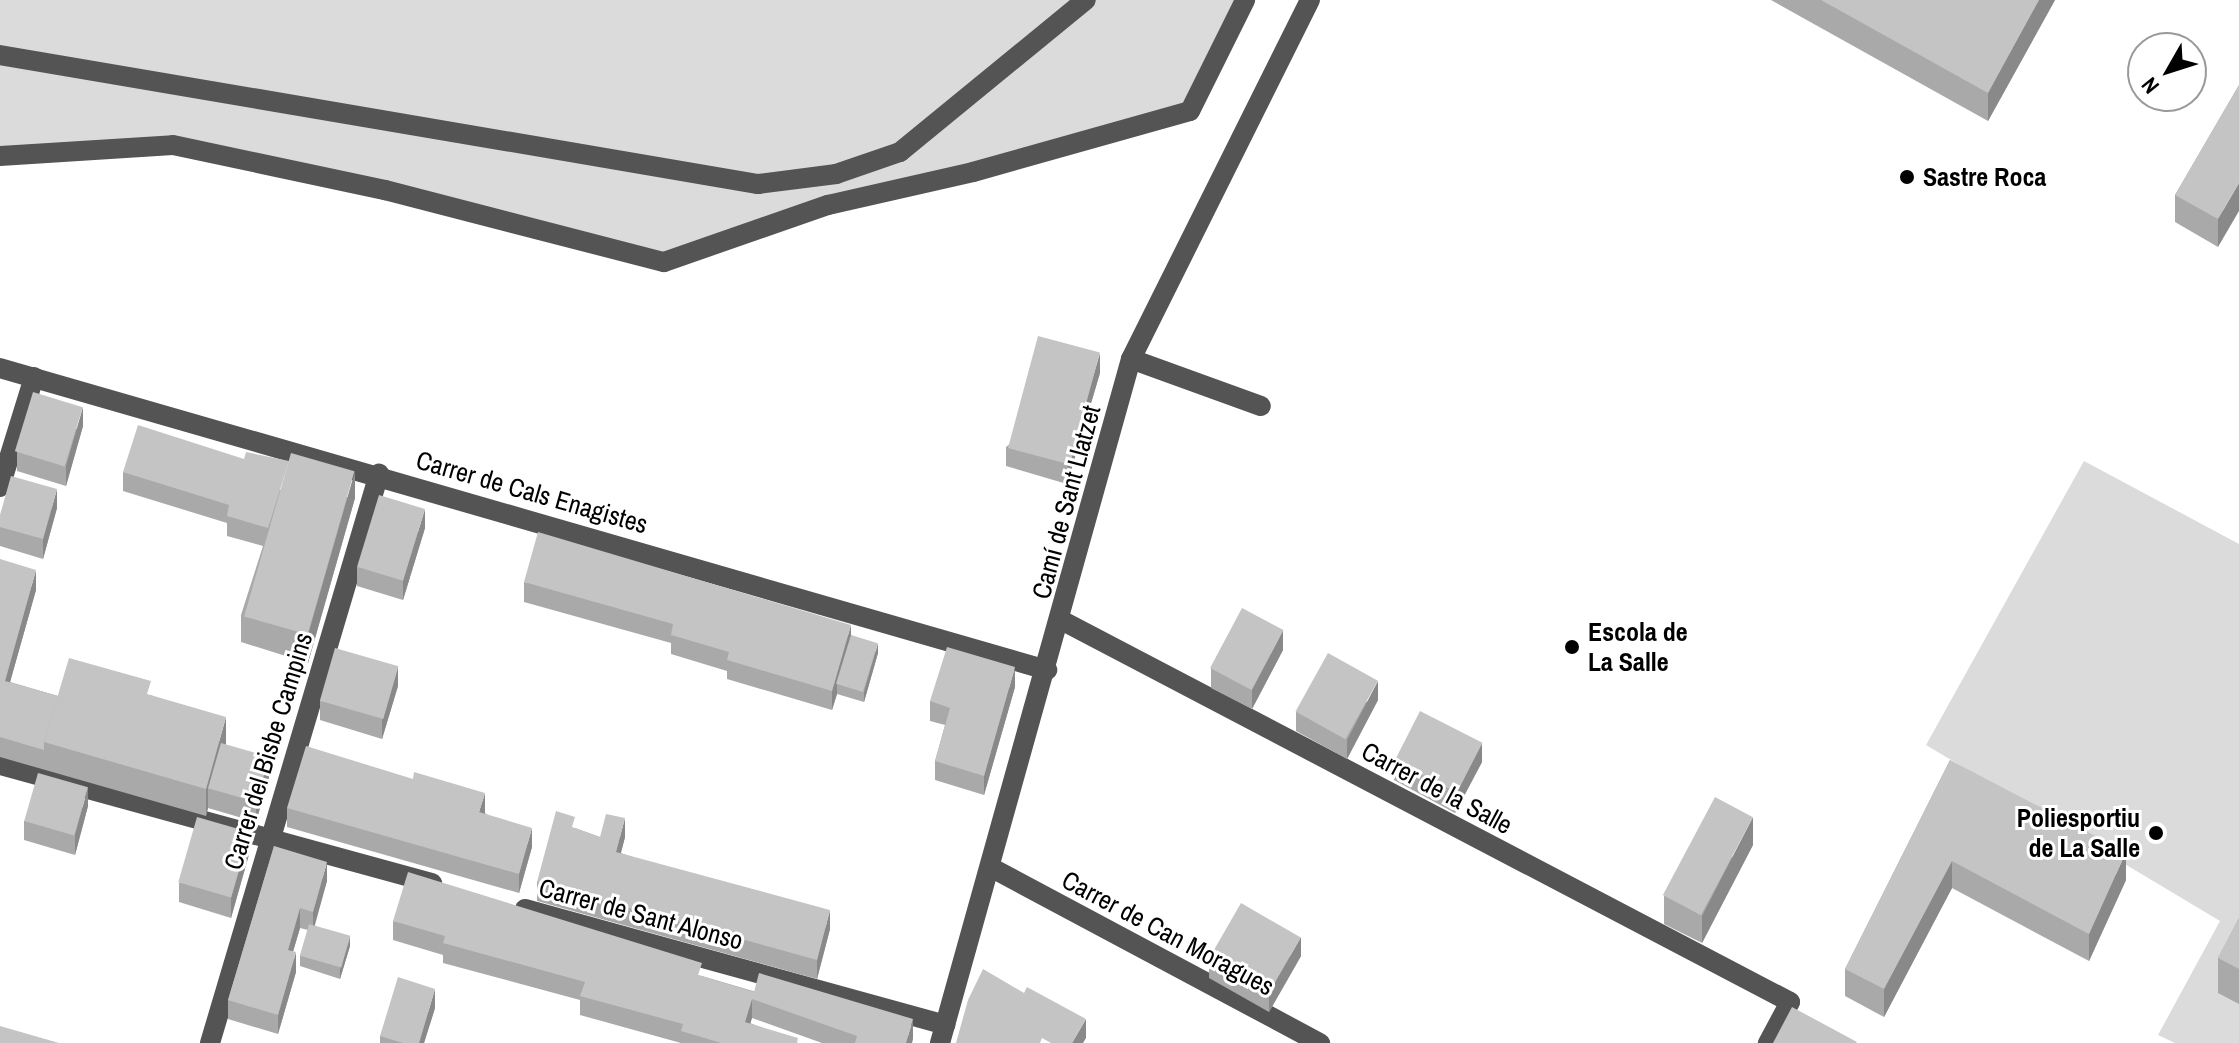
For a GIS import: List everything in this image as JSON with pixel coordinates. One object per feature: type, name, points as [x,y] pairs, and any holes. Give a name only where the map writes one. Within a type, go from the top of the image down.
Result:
[{"type":"street","points":[[0,55],[758,184],[836,174],[900,152],[1086,0]]},
{"type":"street","points":[[0,156],[173,145],[385,190],[664,262],[828,205],[973,172],[1190,111],[1245,0]]},
{"type":"street","name":"Camí de Sant Llatzet","points":[[942,1034],[992,868],[1131,359],[1310,0]]},
{"type":"street","points":[[1131,359],[1261,406]]},
{"type":"street","name":"Carrer de Cals Enagistes","points":[[0,368],[379,474],[1047,670]]},
{"type":"street","points":[[0,487],[34,377]]},
{"type":"street","name":"Carrer del Bisbe Campins","points":[[210,1043],[267,838],[379,474]]},
{"type":"street","name":"Carrer de la Salle","points":[[1061,620],[1790,1002],[1768,1043]]},
{"type":"street","points":[[0,765],[452,889]]},
{"type":"street","name":"Carrer de Can Moragues","points":[[992,868],[1320,1043]]},
{"type":"street","name":"Carrer de Sant Alonso","points":[[498,902],[942,1034]]},
{"type":"shaded area","points":[[0,0],[1245,0],[1190,111],[664,262],[173,145],[0,159]]},
{"type":"shaded area","name":"Poliesportiu de La Salle","points":[[2084,461],[2239,544],[2239,1043],[2175,1043],[2158,1035],[2220,921],[1926,745]]},
{"type":"building","points":[[1821,0],[2039,0],[1988,93]]},
{"type":"building","points":[[2239,85],[2239,183],[2218,219],[2175,195]]},
{"type":"building","points":[[1038,336],[1100,353],[1070,465],[1008,448]]},
{"type":"building","points":[[33,392],[83,407],[65,466],[15,451]]},
{"type":"building","points":[[138,425],[244,459],[246,452],[289,461],[268,528],[227,516],[229,505],[123,472]]},
{"type":"building","points":[[291,453],[354,471],[308,635],[244,616]]},
{"type":"building","points":[[11,476],[57,489],[43,539],[0,527],[0,515]]},
{"type":"building","points":[[379,495],[425,509],[403,581],[357,567]]},
{"type":"building","points":[[538,532],[851,625],[832,691],[727,660],[729,652],[671,635],[673,624],[524,582]]},
{"type":"building","points":[[0,559],[36,570],[5,681],[58,696],[44,750],[0,737]]},
{"type":"building","points":[[1242,608],[1283,630],[1252,690],[1210,668]]},
{"type":"building","points":[[851,635],[878,643],[863,692],[836,684]]},
{"type":"building","points":[[947,647],[1015,667],[984,776],[935,761],[950,708],[930,701]]},
{"type":"building","points":[[335,648],[398,666],[383,719],[320,701]]},
{"type":"building","points":[[1328,653],[1378,681],[1345,739],[1296,712]]},
{"type":"building","points":[[69,658],[151,681],[147,694],[226,717],[206,789],[44,742]]},
{"type":"building","points":[[1420,711],[1482,743],[1457,793],[1395,761]]},
{"type":"building","points":[[221,743],[269,757],[256,802],[208,788]]},
{"type":"building","points":[[306,746],[413,779],[414,772],[485,793],[479,812],[532,828],[519,874],[287,808]]},
{"type":"building","points":[[1950,760],[2126,852],[2089,934],[1952,861],[1884,989],[1845,969]]},
{"type":"building","points":[[38,773],[88,787],[74,835],[24,821]]},
{"type":"building","points":[[1715,797],[1753,817],[1701,915],[1663,895]]},
{"type":"building","points":[[556,811],[575,817],[572,827],[600,837],[606,814],[625,818],[616,852],[830,910],[817,960],[537,882]]},
{"type":"building","points":[[197,817],[250,832],[231,898],[178,882]]},
{"type":"building","points":[[274,846],[327,862],[313,912],[300,908],[288,950],[296,952],[278,1015],[228,1000]]},
{"type":"building","points":[[408,872],[702,963],[698,975],[754,992],[759,973],[913,1019],[906,1043],[855,1043],[857,1036],[752,999],[745,1022],[798,1038],[797,1043],[721,1043],[681,1031],[683,1024],[580,996],[585,982],[443,943],[445,936],[393,921]]},
{"type":"building","points":[[1241,903],[1301,938],[1269,993],[1209,958]]},
{"type":"building","points":[[2239,918],[2239,969],[2218,958]]},
{"type":"building","points":[[309,924],[350,936],[341,968],[300,956]]},
{"type":"building","points":[[983,969],[1024,993],[1027,987],[1086,1019],[1072,1043],[1051,1043],[1042,1038],[1040,1043],[956,1043],[968,1000]]},
{"type":"building","points":[[398,977],[435,989],[419,1043],[403,1043],[380,1036]]},
{"type":"building","points":[[1792,1007],[1857,1042],[1773,1043]]},
{"type":"building","points":[[0,1026],[59,1043],[0,1043]]},
{"type":"place","name":"Sastre Roca","points":[[1907,177]]},
{"type":"place","name":"Escola de La Salle","points":[[1572,647]]},
{"type":"place","name":"Poliesportiu de La Salle","points":[[2156,833]]}]
